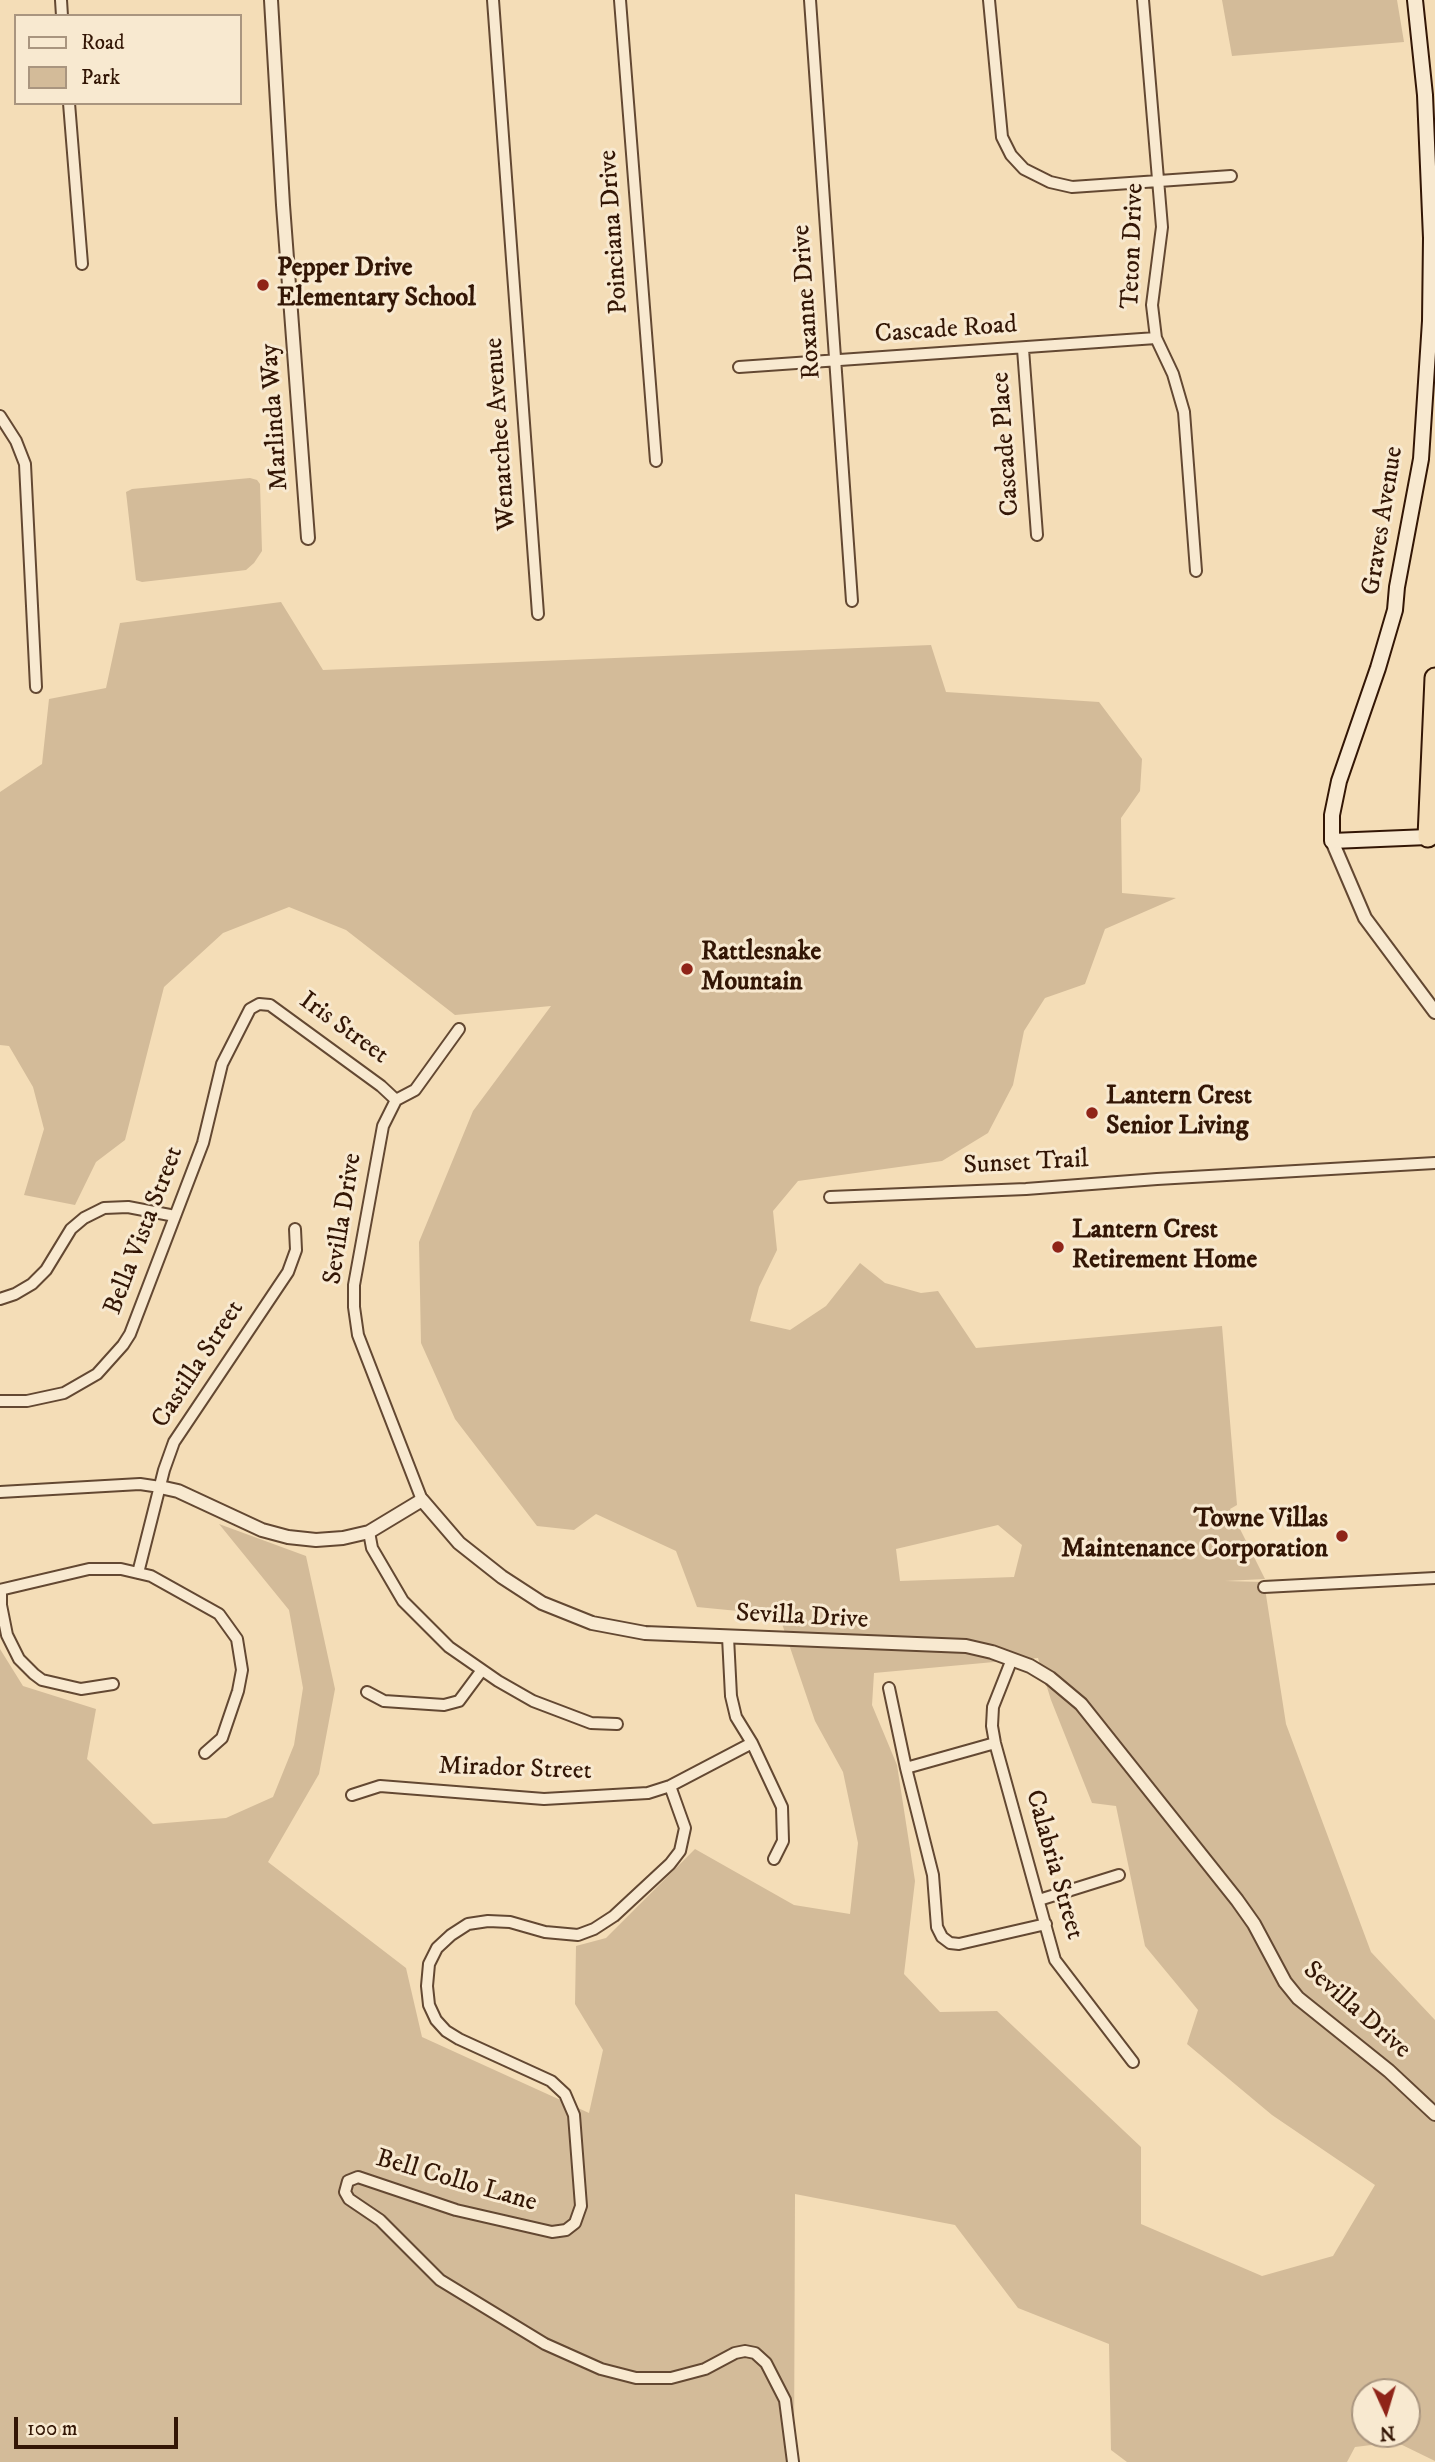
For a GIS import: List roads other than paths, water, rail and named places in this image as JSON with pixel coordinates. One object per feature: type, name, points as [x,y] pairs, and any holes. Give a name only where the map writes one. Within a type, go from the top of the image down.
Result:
[{"type":"highway","points":[[1429,837],[1435,678]]},
{"type":"main road","name":"Graves Avenue","points":[[1332,841],[1332,815],[1339,782],[1395,610],[1421,459],[1430,321],[1432,238],[1425,95],[1415,0]]},
{"type":"main road","points":[[1332,841],[1429,837]]},
{"type":"street","name":"Marlinda Way","points":[[271,0],[308,537]]},
{"type":"street","name":"Wenatchee Avenue","points":[[493,0],[538,614]]},
{"type":"street","name":"Poinciana Drive","points":[[620,0],[656,461]]},
{"type":"street","name":"Roxanne Drive","points":[[810,0],[852,601]]},
{"type":"street","points":[[989,0],[1002,137],[1014,160],[1032,174],[1072,187],[1231,176]]},
{"type":"street","name":"Teton Drive","points":[[1143,0],[1162,227],[1152,305],[1156,338],[1173,374],[1184,412],[1196,572]]},
{"type":"street","points":[[69,105],[82,264]]},
{"type":"street","name":"Cascade Road","points":[[739,368],[1156,338]]},
{"type":"street","name":"Cascade Place","points":[[1023,349],[1037,535]]},
{"type":"street","points":[[0,416],[16,441],[25,464],[36,687]]},
{"type":"street","name":"Graves Avenue","points":[[1332,841],[1365,918],[1435,1012]]},
{"type":"street","name":"Iris Street","points":[[259,1004],[270,1004],[396,1100]]},
{"type":"street","name":"Bella Vista Street","points":[[0,1401],[52,1397],[86,1381],[107,1365],[130,1335],[203,1143],[222,1064],[250,1009],[259,1004]]},
{"type":"street","points":[[396,1100],[415,1090],[459,1029]]},
{"type":"street","name":"Sevilla Drive","points":[[396,1100],[383,1126],[354,1284],[354,1307],[358,1335],[422,1500],[459,1543],[502,1577],[542,1603],[592,1623],[645,1633],[966,1646],[1012,1659],[1051,1678],[1081,1704],[1237,1899],[1254,1924],[1285,1982],[1298,1998],[1389,2071],[1435,2114]]},
{"type":"street","name":"Sunset Trail","points":[[830,1197],[1026,1189],[1435,1163]]},
{"type":"street","points":[[0,1299],[16,1294],[32,1284],[46,1270],[71,1229],[84,1218],[104,1208],[128,1207],[175,1216]]},
{"type":"street","name":"Castilla Street","points":[[138,1573],[174,1442],[288,1272],[296,1250],[295,1229]]},
{"type":"street","points":[[0,1492],[141,1483],[178,1491],[262,1530],[289,1537],[329,1540],[369,1532],[422,1500]]},
{"type":"street","points":[[369,1532],[372,1548],[403,1601],[449,1647],[515,1692],[552,1710],[591,1723],[617,1724]]},
{"type":"street","points":[[113,1684],[81,1689],[42,1680],[34,1674],[19,1659],[7,1635],[0,1590],[89,1569],[121,1569],[151,1576],[211,1608],[226,1622],[237,1639],[242,1660],[238,1691],[222,1738],[205,1753]]},
{"type":"street","points":[[1264,1587],[1435,1578]]},
{"type":"street","points":[[729,1637],[731,1696],[736,1717],[782,1807],[783,1841],[774,1859]]},
{"type":"street","name":"Calabria Street","points":[[1012,1659],[993,1707],[995,1743],[1055,1960],[1133,2062]]},
{"type":"street","points":[[367,1692],[384,1701],[444,1705],[459,1701],[482,1670]]},
{"type":"street","points":[[889,1688],[933,1875],[937,1927],[942,1937],[950,1943],[959,1944],[1046,1924]]},
{"type":"street","points":[[906,1768],[995,1743]]},
{"type":"street","name":"Mirador Street","points":[[352,1795],[380,1786],[544,1798],[648,1793],[670,1786],[752,1744]]},
{"type":"street","name":"Bell Collo Lane","points":[[670,1786],[685,1828],[680,1851],[670,1864],[614,1916],[594,1929],[578,1935],[545,1932],[510,1922],[468,1924],[437,1948],[429,1964],[426,1986],[429,2005],[436,2020],[446,2031],[551,2081],[568,2098],[574,2115],[581,2206],[578,2218],[561,2232],[552,2232],[456,2210],[358,2178],[351,2179],[344,2188],[349,2199],[380,2220],[440,2280],[545,2344],[601,2369],[636,2378],[671,2378],[705,2369],[740,2351],[759,2355],[785,2400],[793,2462]]},
{"type":"street","points":[[1039,1900],[1119,1875]]},
{"type":"place","name":"Pepper Drive Elementary School","points":[[263,285]]},
{"type":"place","name":"Rattlesnake Mountain","points":[[687,969]]},
{"type":"place","name":"Lantern Crest Senior Living","points":[[1092,1113]]},
{"type":"place","name":"Lantern Crest Retirement Home","points":[[1058,1247]]},
{"type":"place","name":"Towne Villas Maintenance Corporation","points":[[1342,1536]]}]
